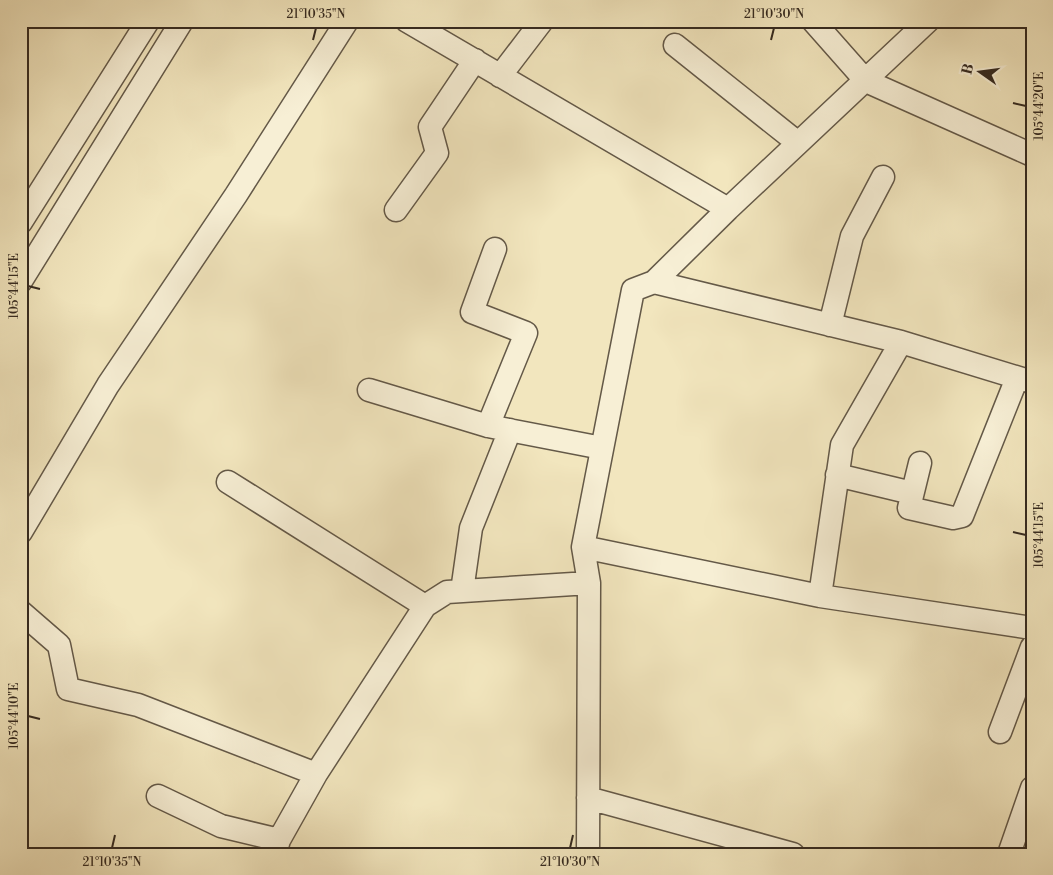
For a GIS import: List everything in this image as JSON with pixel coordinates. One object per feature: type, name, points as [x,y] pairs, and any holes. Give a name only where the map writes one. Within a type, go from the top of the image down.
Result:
[{"type":"street","points":[[21,222],[148,21]]},
{"type":"street","points":[[21,281],[182,21]]},
{"type":"street","points":[[21,532],[108,385],[236,195],[347,21]]},
{"type":"street","points":[[407,21],[728,209]]},
{"type":"street","points":[[500,76],[542,21]]},
{"type":"street","points":[[813,21],[866,81],[1032,155]]},
{"type":"street","points":[[588,854],[589,583],[583,547],[633,290],[654,282],[728,209],[928,21]]},
{"type":"street","points":[[675,45],[798,143]]},
{"type":"street","points":[[396,210],[437,153],[430,127],[475,60]]},
{"type":"street","points":[[830,325],[852,236],[884,177]]},
{"type":"street","points":[[488,426],[526,333],[472,312],[495,249]]},
{"type":"street","points":[[654,282],[901,342],[1025,380],[962,516],[953,518],[909,508],[920,463]]},
{"type":"street","points":[[820,596],[842,445],[901,342]]},
{"type":"street","points":[[369,390],[488,426],[602,448]]},
{"type":"street","points":[[462,591],[471,528],[510,430]]},
{"type":"street","points":[[838,475],[912,493]]},
{"type":"street","points":[[228,482],[425,606]]},
{"type":"street","points":[[583,547],[820,596],[1032,628]]},
{"type":"street","points":[[158,796],[221,826],[277,847],[316,774],[425,606],[447,592],[589,583]]},
{"type":"street","points":[[21,612],[59,645],[68,689],[138,704],[316,774]]},
{"type":"street","points":[[1000,732],[1032,647]]},
{"type":"street","points":[[1009,854],[1032,788]]},
{"type":"street","points":[[588,798],[792,854]]}]
